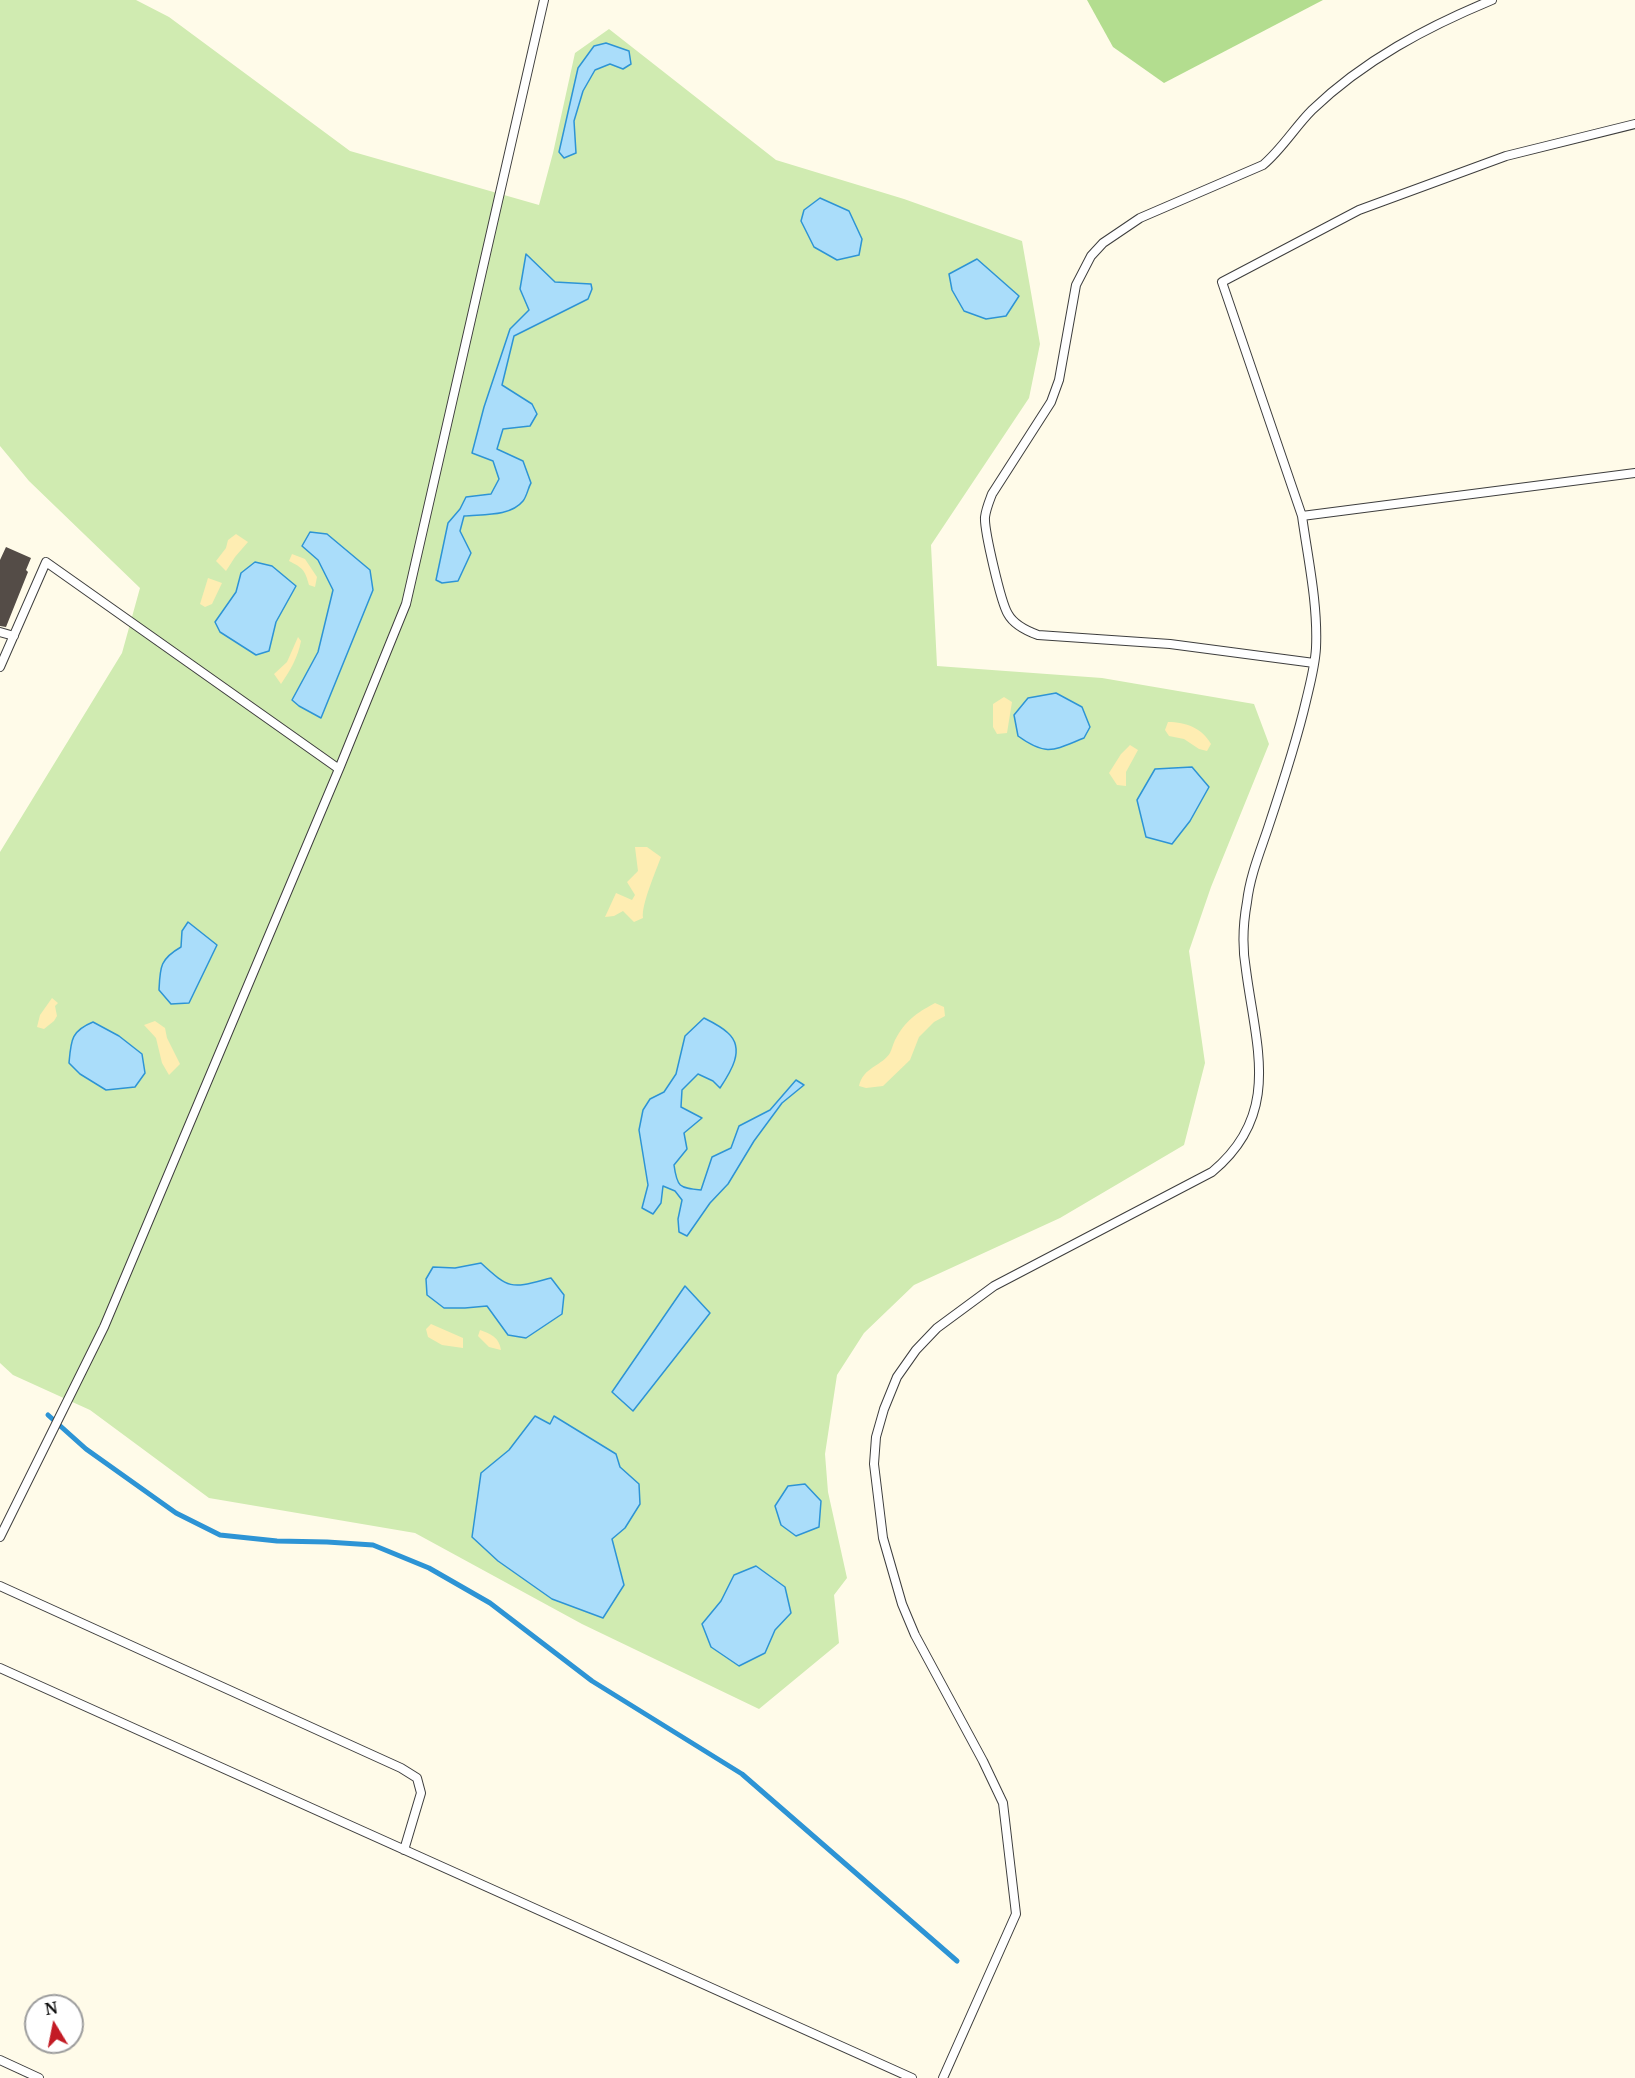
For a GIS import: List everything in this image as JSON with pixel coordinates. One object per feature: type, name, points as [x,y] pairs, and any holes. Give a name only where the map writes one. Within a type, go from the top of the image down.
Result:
[{"type":"lane","points":[[0,1537],[104,1327],[406,604],[544,0]]},
{"type":"lane","points":[[1314,663],[1170,644],[1038,635],[1030,632],[1008,615],[1001,596],[985,519],[988,504],[992,494],[1051,402],[1061,371],[1076,285],[1090,256],[1103,243],[1140,218],[1263,165],[1278,152],[1312,111],[1371,62],[1416,34],[1492,0]]},
{"type":"lane","points":[[943,2078],[1016,1914],[1003,1803],[915,1635],[891,1570],[883,1538],[874,1464],[876,1437],[897,1377],[916,1350],[961,1308],[1005,1280],[1212,1172],[1227,1160],[1251,1125],[1256,1108],[1259,1059],[1245,967],[1244,924],[1247,901],[1251,877],[1294,752],[1316,647],[1302,516],[1222,282],[1359,210],[1506,156],[1635,124]]},
{"type":"lane","points":[[1302,516],[1635,473]]},
{"type":"lane","points":[[0,667],[46,562],[339,769]]},
{"type":"lane","points":[[0,632],[14,636]]},
{"type":"lane","points":[[0,1586],[401,1768],[417,1778],[421,1793],[404,1850]]},
{"type":"lane","points":[[0,1668],[912,2078]]},
{"type":"lane","points":[[0,2060],[39,2078]]},
{"type":"green space","points":[[0,0],[136,0],[169,17],[350,151],[539,205],[575,53],[609,29],[776,160],[904,199],[1022,241],[1040,344],[1029,398],[931,545],[937,666],[1102,678],[1254,704],[1269,744],[1211,887],[1189,951],[1205,1063],[1184,1145],[1060,1218],[914,1285],[864,1333],[837,1375],[825,1454],[828,1492],[847,1578],[834,1595],[839,1643],[759,1709],[582,1624],[415,1533],[209,1498],[90,1410],[13,1375],[0,1363],[0,852],[122,653],[140,588],[29,481],[0,446]]},
{"type":"green space","points":[[1087,0],[1323,0],[1164,83],[1113,47]]},
{"type":"sand","points":[[236,534],[248,542],[226,571],[216,561],[226,548],[228,540]]},
{"type":"sand","points":[[292,554],[305,559],[317,577],[315,587],[309,585],[303,570],[289,561]]},
{"type":"sand","points":[[208,578],[222,583],[212,604],[205,607],[200,604]]},
{"type":"sand","points":[[298,637],[301,641],[298,653],[281,684],[274,674],[287,662]]},
{"type":"sand","points":[[1004,697],[1012,702],[1007,733],[997,734],[993,727],[993,704]]},
{"type":"sand","points":[[1168,722],[1181,723],[1198,730],[1211,744],[1207,751],[1199,749],[1184,739],[1169,736],[1165,730]]},
{"type":"sand","points":[[1130,745],[1138,750],[1126,772],[1126,786],[1117,785],[1109,773],[1121,754]]},
{"type":"sand","points":[[635,847],[647,847],[661,857],[646,897],[643,918],[634,922],[623,911],[614,916],[605,917],[616,893],[632,900],[635,895],[627,882],[638,871]]},
{"type":"sand","points":[[52,998],[58,1003],[55,1006],[57,1016],[44,1029],[37,1027],[40,1015]]},
{"type":"sand","points":[[935,1003],[944,1007],[945,1016],[934,1022],[919,1037],[910,1060],[883,1086],[866,1088],[859,1086],[864,1075],[890,1053],[895,1040],[907,1022]]},
{"type":"sand","points":[[155,1021],[165,1028],[167,1038],[180,1064],[169,1075],[162,1063],[156,1038],[144,1025]]},
{"type":"sand","points":[[431,1324],[463,1338],[463,1348],[442,1345],[428,1337],[426,1329]]},
{"type":"sand","points":[[480,1330],[494,1337],[501,1350],[489,1347],[478,1336]]},
{"type":"water","points":[[606,43],[629,51],[631,64],[623,69],[610,64],[595,70],[583,91],[574,121],[576,153],[564,158],[559,152],[578,68],[594,46]]},
{"type":"water","points":[[820,198],[849,211],[862,239],[859,255],[837,260],[814,247],[801,221],[804,210]]},
{"type":"water","points":[[526,254],[555,282],[591,284],[592,289],[588,299],[514,336],[502,385],[532,404],[537,414],[530,426],[503,429],[497,449],[523,461],[531,483],[526,497],[511,510],[495,514],[464,516],[460,531],[471,553],[458,581],[442,583],[436,580],[448,523],[460,509],[466,497],[491,494],[499,479],[493,461],[472,453],[484,407],[510,329],[529,310],[520,289]]},
{"type":"water","points":[[977,259],[1019,296],[1006,316],[986,319],[964,311],[952,290],[949,274]]},
{"type":"water","points":[[310,532],[327,534],[370,570],[373,590],[321,718],[292,700],[318,652],[333,590],[318,560],[302,546]]},
{"type":"water","points":[[255,562],[272,566],[296,586],[276,622],[269,651],[256,655],[220,632],[215,622],[236,592],[241,573]]},
{"type":"water","points":[[1056,693],[1082,707],[1090,727],[1084,738],[1065,746],[1051,749],[1036,747],[1018,736],[1014,715],[1028,698]]},
{"type":"water","points":[[1192,767],[1209,787],[1190,821],[1172,844],[1146,837],[1137,800],[1155,769]]},
{"type":"water","points":[[188,922],[217,945],[189,1003],[171,1004],[159,990],[162,964],[181,947],[182,931]]},
{"type":"water","points":[[704,1018],[728,1033],[736,1046],[736,1053],[732,1068],[720,1088],[713,1081],[698,1074],[682,1090],[681,1107],[702,1118],[684,1133],[687,1149],[674,1165],[676,1178],[680,1185],[701,1190],[712,1157],[731,1148],[739,1126],[770,1110],[796,1080],[804,1085],[782,1103],[754,1141],[728,1184],[710,1203],[687,1236],[679,1232],[678,1219],[682,1200],[675,1191],[663,1186],[661,1203],[653,1214],[642,1208],[648,1185],[639,1130],[643,1110],[650,1099],[664,1092],[676,1074],[685,1036]]},
{"type":"water","points":[[93,1022],[119,1036],[142,1054],[145,1073],[135,1087],[106,1090],[80,1074],[69,1063],[70,1048],[76,1033]]},
{"type":"water","points":[[481,1263],[499,1279],[513,1285],[551,1278],[564,1295],[562,1314],[526,1338],[508,1335],[487,1306],[444,1308],[427,1295],[426,1279],[433,1267],[455,1268]]},
{"type":"water","points":[[685,1286],[710,1313],[633,1411],[612,1392]]},
{"type":"water","points":[[535,1416],[550,1424],[554,1416],[616,1454],[620,1467],[639,1484],[640,1504],[625,1528],[612,1539],[624,1585],[603,1618],[552,1599],[498,1561],[472,1537],[481,1473],[509,1450]]},
{"type":"water","points":[[805,1484],[821,1501],[819,1527],[796,1536],[781,1525],[775,1506],[788,1486]]},
{"type":"water","points":[[756,1566],[785,1587],[791,1613],[775,1630],[765,1653],[739,1666],[711,1647],[702,1624],[721,1601],[734,1575]]},
{"type":"building","points":[[6,547],[31,558],[26,570],[28,572],[6,627],[0,626],[0,560]]},
{"type":"waterway","points":[[48,1415],[86,1449],[176,1513],[220,1535],[277,1541],[373,1545],[429,1568],[490,1603],[592,1681],[742,1774],[957,1961]]}]
